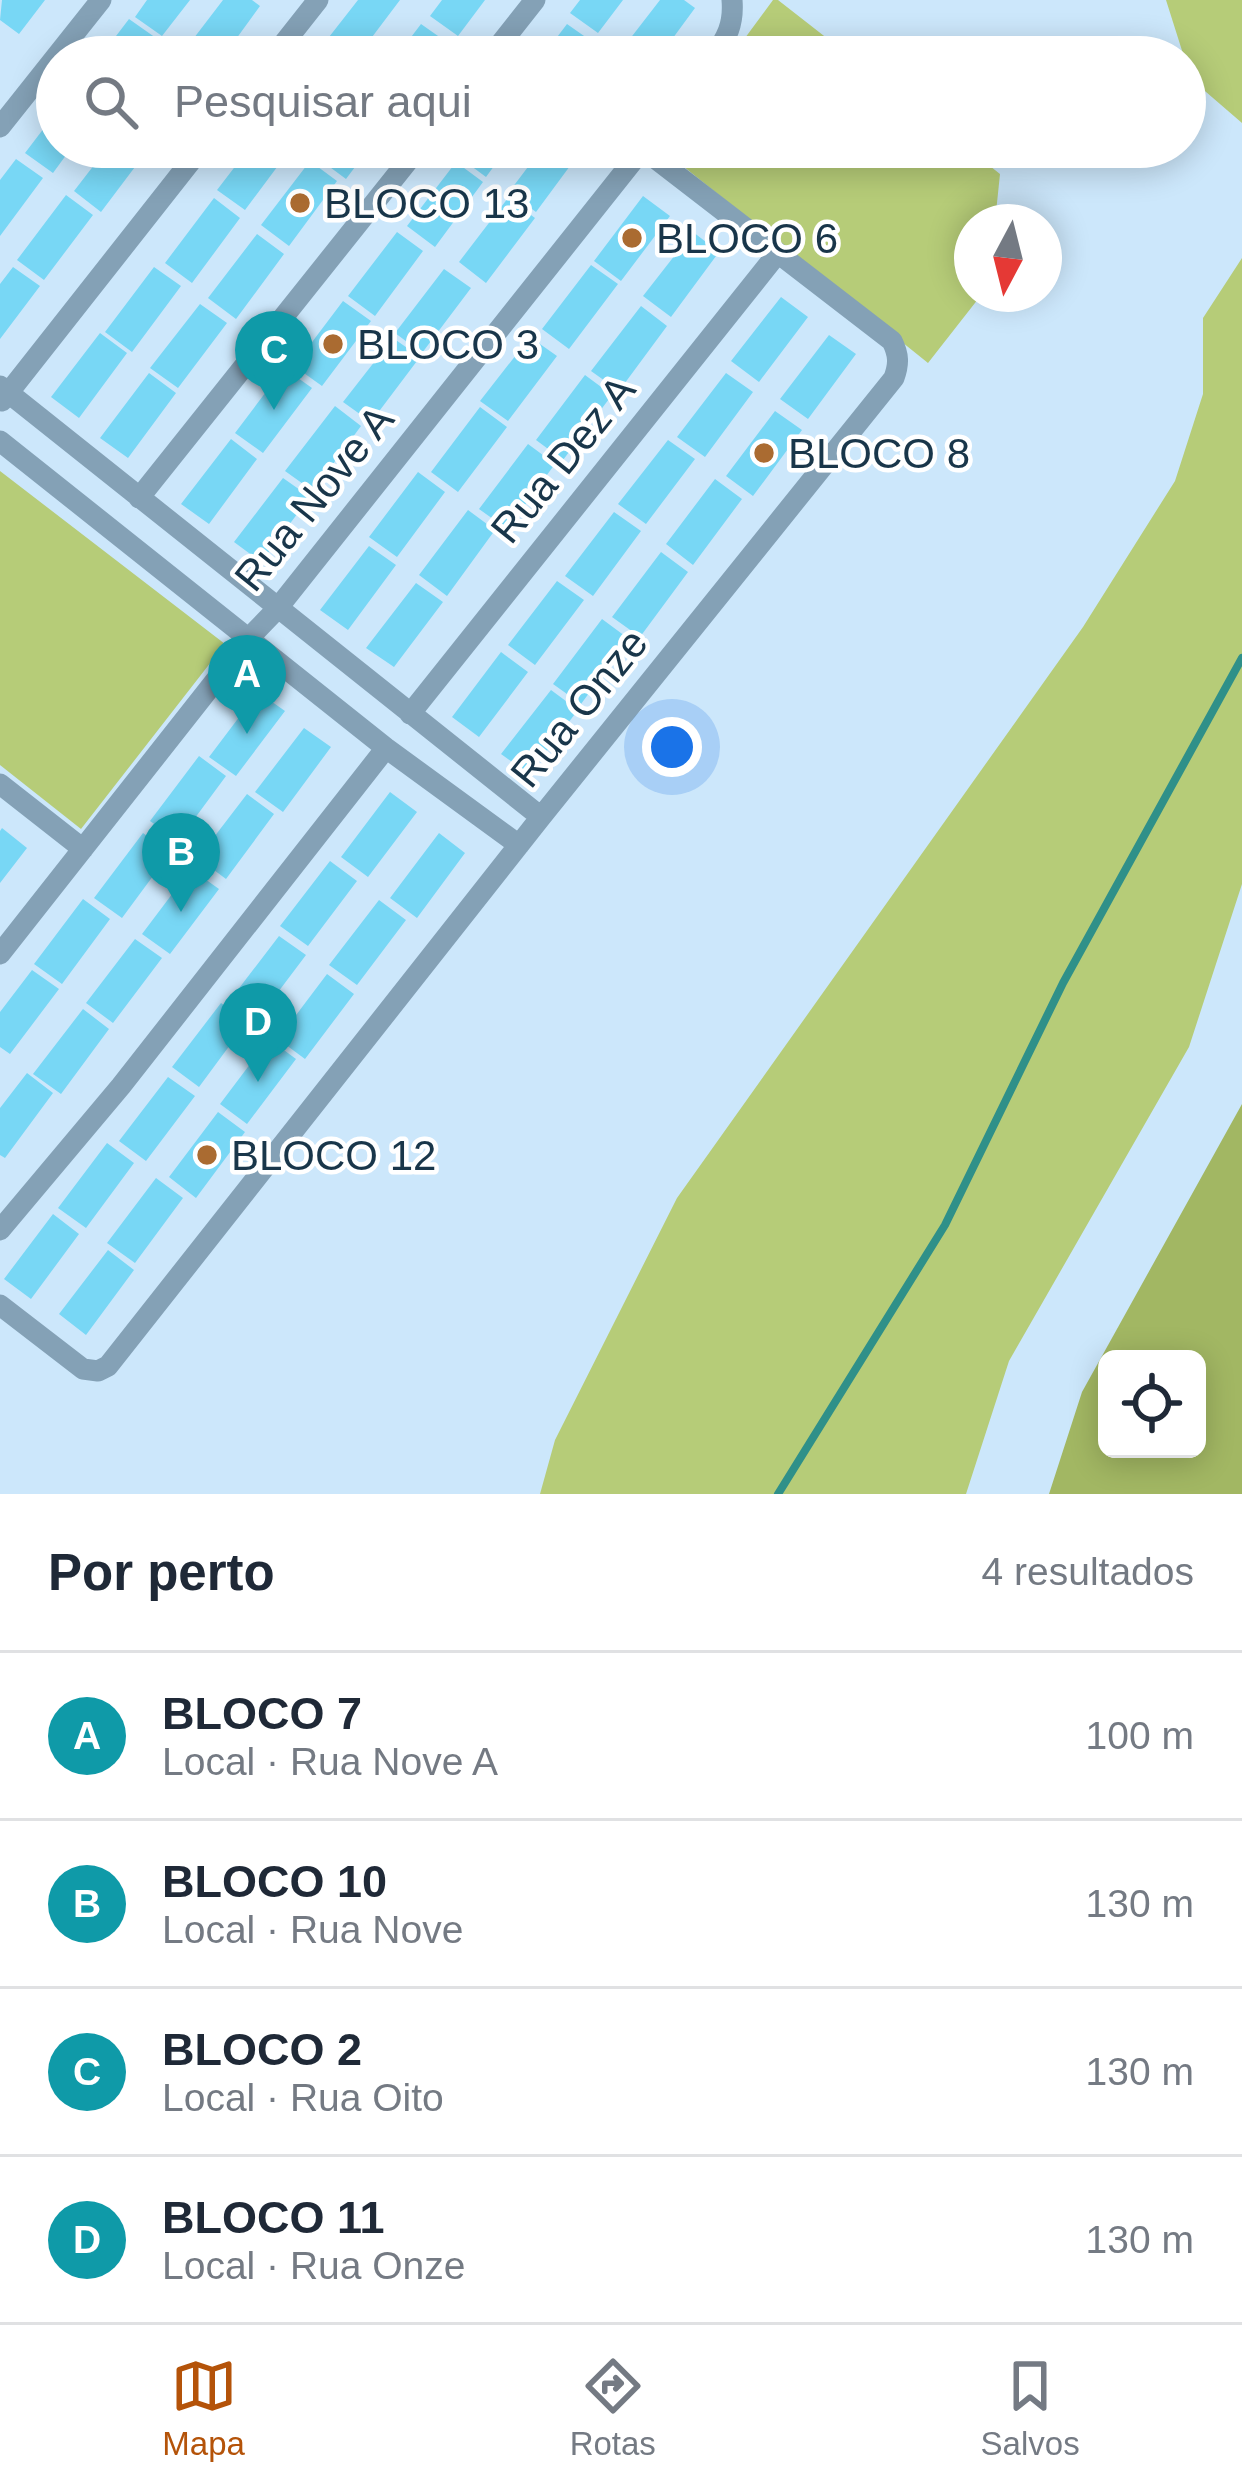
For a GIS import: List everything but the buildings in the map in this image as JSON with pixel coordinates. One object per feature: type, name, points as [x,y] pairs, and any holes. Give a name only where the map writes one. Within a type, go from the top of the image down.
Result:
[{"type":"street","points":[[72,36],[101,0]]},
{"type":"street","points":[[290,36],[318,0]]},
{"type":"street","points":[[507,36],[535,0]]},
{"type":"street","points":[[728,36],[734,19],[732,0]]},
{"type":"street","points":[[0,127],[36,82]]},
{"type":"street","points":[[185,168],[3,394],[541,817]]},
{"type":"street","points":[[139,498],[401,168]]},
{"type":"street","name":"Rua Nove A","points":[[0,954],[628,168]]},
{"type":"street","name":"Rua Onze","points":[[0,1305],[83,1369],[98,1371],[108,1366],[894,378],[898,365],[892,341],[669,168]]},
{"type":"street","name":"Rua Dez A","points":[[410,713],[777,254]]},
{"type":"street","points":[[0,440],[386,748],[520,845]]},
{"type":"street","points":[[0,1230],[121,1086],[386,748]]},
{"type":"street","points":[[0,784],[83,849]]},
{"type":"green space","points":[[773,0],[778,0],[824,36],[746,36]]},
{"type":"green space","points":[[1166,0],[1242,0],[1242,123],[1206,92],[1206,36],[1177,36]]},
{"type":"green space","points":[[685,168],[992,168],[1000,174],[997,204],[954,204],[954,312],[968,312],[928,363]]},
{"type":"green space","points":[[1242,258],[1242,884],[1189,1047],[1009,1361],[966,1494],[540,1494],[555,1440],[677,1198],[1083,627],[1175,481],[1203,394],[1203,318]]},
{"type":"green space","points":[[0,471],[225,644],[81,829],[0,765]]},
{"type":"green space","points":[[1242,1104],[1242,1494],[1049,1494],[1082,1392],[1098,1363],[1098,1458],[1206,1458],[1206,1350],[1105,1350]]},
{"type":"waterway","points":[[778,1494],[945,1225],[1063,983],[1242,658]]},
{"type":"place","name":"BLOCO 13","points":[[300,203]]},
{"type":"place","name":"BLOCO 6","points":[[632,238]]},
{"type":"place","name":"BLOCO 3","points":[[333,344]]},
{"type":"place","name":"BLOCO 2","points":[[274,410]]},
{"type":"place","name":"BLOCO 8","points":[[764,453]]},
{"type":"place","name":"BLOCO 7","points":[[247,734]]},
{"type":"place","name":"BLOCO 10","points":[[181,912]]},
{"type":"place","name":"BLOCO 11","points":[[258,1082]]},
{"type":"place","name":"BLOCO 12","points":[[207,1155]]}]
